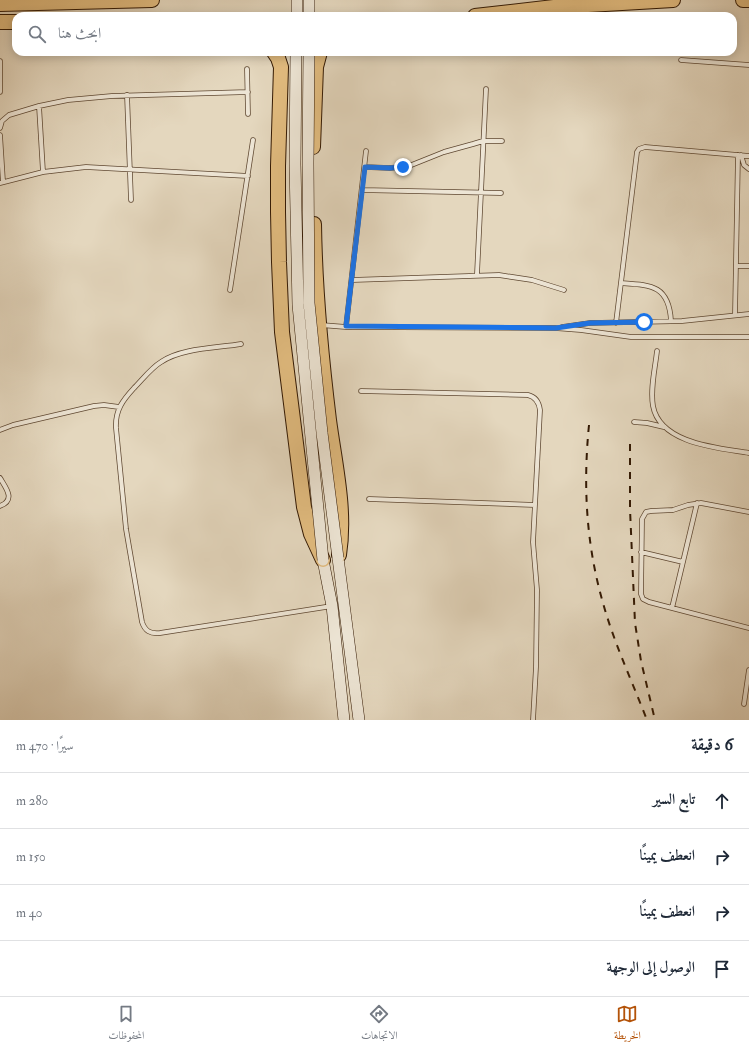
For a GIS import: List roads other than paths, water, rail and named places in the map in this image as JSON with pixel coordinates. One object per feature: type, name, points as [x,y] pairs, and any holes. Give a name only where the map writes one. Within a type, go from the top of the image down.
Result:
[{"type":"highway","points":[[0,4],[152,0]]},
{"type":"highway","points":[[510,12],[554,7],[673,0]]},
{"type":"highway","points":[[743,0],[749,0]]},
{"type":"highway","points":[[0,22],[12,22]]},
{"type":"highway","points":[[277,56],[281,68],[278,204],[282,332],[304,507],[311,534],[323,560]]},
{"type":"highway","points":[[318,56],[316,62],[315,87],[313,178],[314,255],[319,324],[341,508],[342,528],[338,558]]},
{"type":"highway","points":[[281,90],[287,84],[300,80],[308,82],[315,87]]},
{"type":"main road","points":[[297,0],[297,12]]},
{"type":"main road","points":[[309,0],[309,12]]},
{"type":"main road","points":[[296,56],[298,305],[323,560],[332,606],[344,720]]},
{"type":"main road","points":[[309,56],[308,163],[310,302],[322,433],[358,720]]},
{"type":"lane","points":[[681,60],[749,64]]},
{"type":"lane","points":[[0,61],[0,92]]},
{"type":"lane","points":[[247,69],[248,114]]},
{"type":"lane","points":[[477,274],[486,89]]},
{"type":"lane","points":[[0,128],[2,121],[9,115],[39,106],[83,98],[127,95],[248,92]]},
{"type":"lane","points":[[127,95],[131,200]]},
{"type":"lane","points":[[39,106],[43,172]]},
{"type":"lane","points":[[0,135],[2,182],[43,172],[86,167],[248,176]]},
{"type":"lane","points":[[230,290],[253,140]]},
{"type":"lane","points":[[365,167],[390,168],[409,166],[449,151],[483,141],[502,142]]},
{"type":"lane","points":[[616,323],[636,157],[639,149],[645,147],[749,156]]},
{"type":"lane","points":[[346,326],[366,151]]},
{"type":"lane","points":[[740,155],[744,164],[749,169]]},
{"type":"lane","points":[[735,315],[740,155]]},
{"type":"lane","points":[[362,190],[501,193]]},
{"type":"lane","points":[[736,266],[749,266]]},
{"type":"lane","points":[[352,280],[477,274],[499,275],[521,277],[543,282],[564,290]]},
{"type":"lane","points":[[621,283],[645,285],[656,289],[668,303],[671,321]]},
{"type":"lane","points":[[556,328],[581,324],[671,321],[749,314]]},
{"type":"lane","points":[[319,324],[346,326],[556,328],[632,336],[749,337]]},
{"type":"lane","points":[[241,344],[186,352],[171,356],[153,368],[123,400],[116,413],[123,510],[131,566],[142,622],[145,629],[151,633],[160,633],[332,606]]},
{"type":"lane","points":[[656,351],[652,401],[656,415],[664,427]]},
{"type":"lane","points":[[361,391],[528,395],[532,396],[538,402],[540,410],[533,551],[537,600],[536,667],[533,720]]},
{"type":"lane","points":[[0,430],[13,425],[94,406],[104,405],[119,407]]},
{"type":"lane","points":[[634,422],[664,427],[676,435],[714,448],[749,453]]},
{"type":"lane","points":[[0,478],[9,496],[6,503],[0,506]]},
{"type":"lane","points":[[369,499],[535,505]]},
{"type":"lane","points":[[672,608],[697,503]]},
{"type":"lane","points":[[749,512],[697,503],[673,510],[651,510],[646,512],[642,519],[641,552],[642,597],[649,602],[749,628]]},
{"type":"lane","points":[[641,552],[683,562]]},
{"type":"lane","points":[[744,704],[749,670]]},
{"type":"railway","points":[[589,425],[586,470],[587,514],[597,581],[607,618],[647,720]]},
{"type":"railway","points":[[630,444],[630,509],[635,623],[641,661],[655,720]]}]
